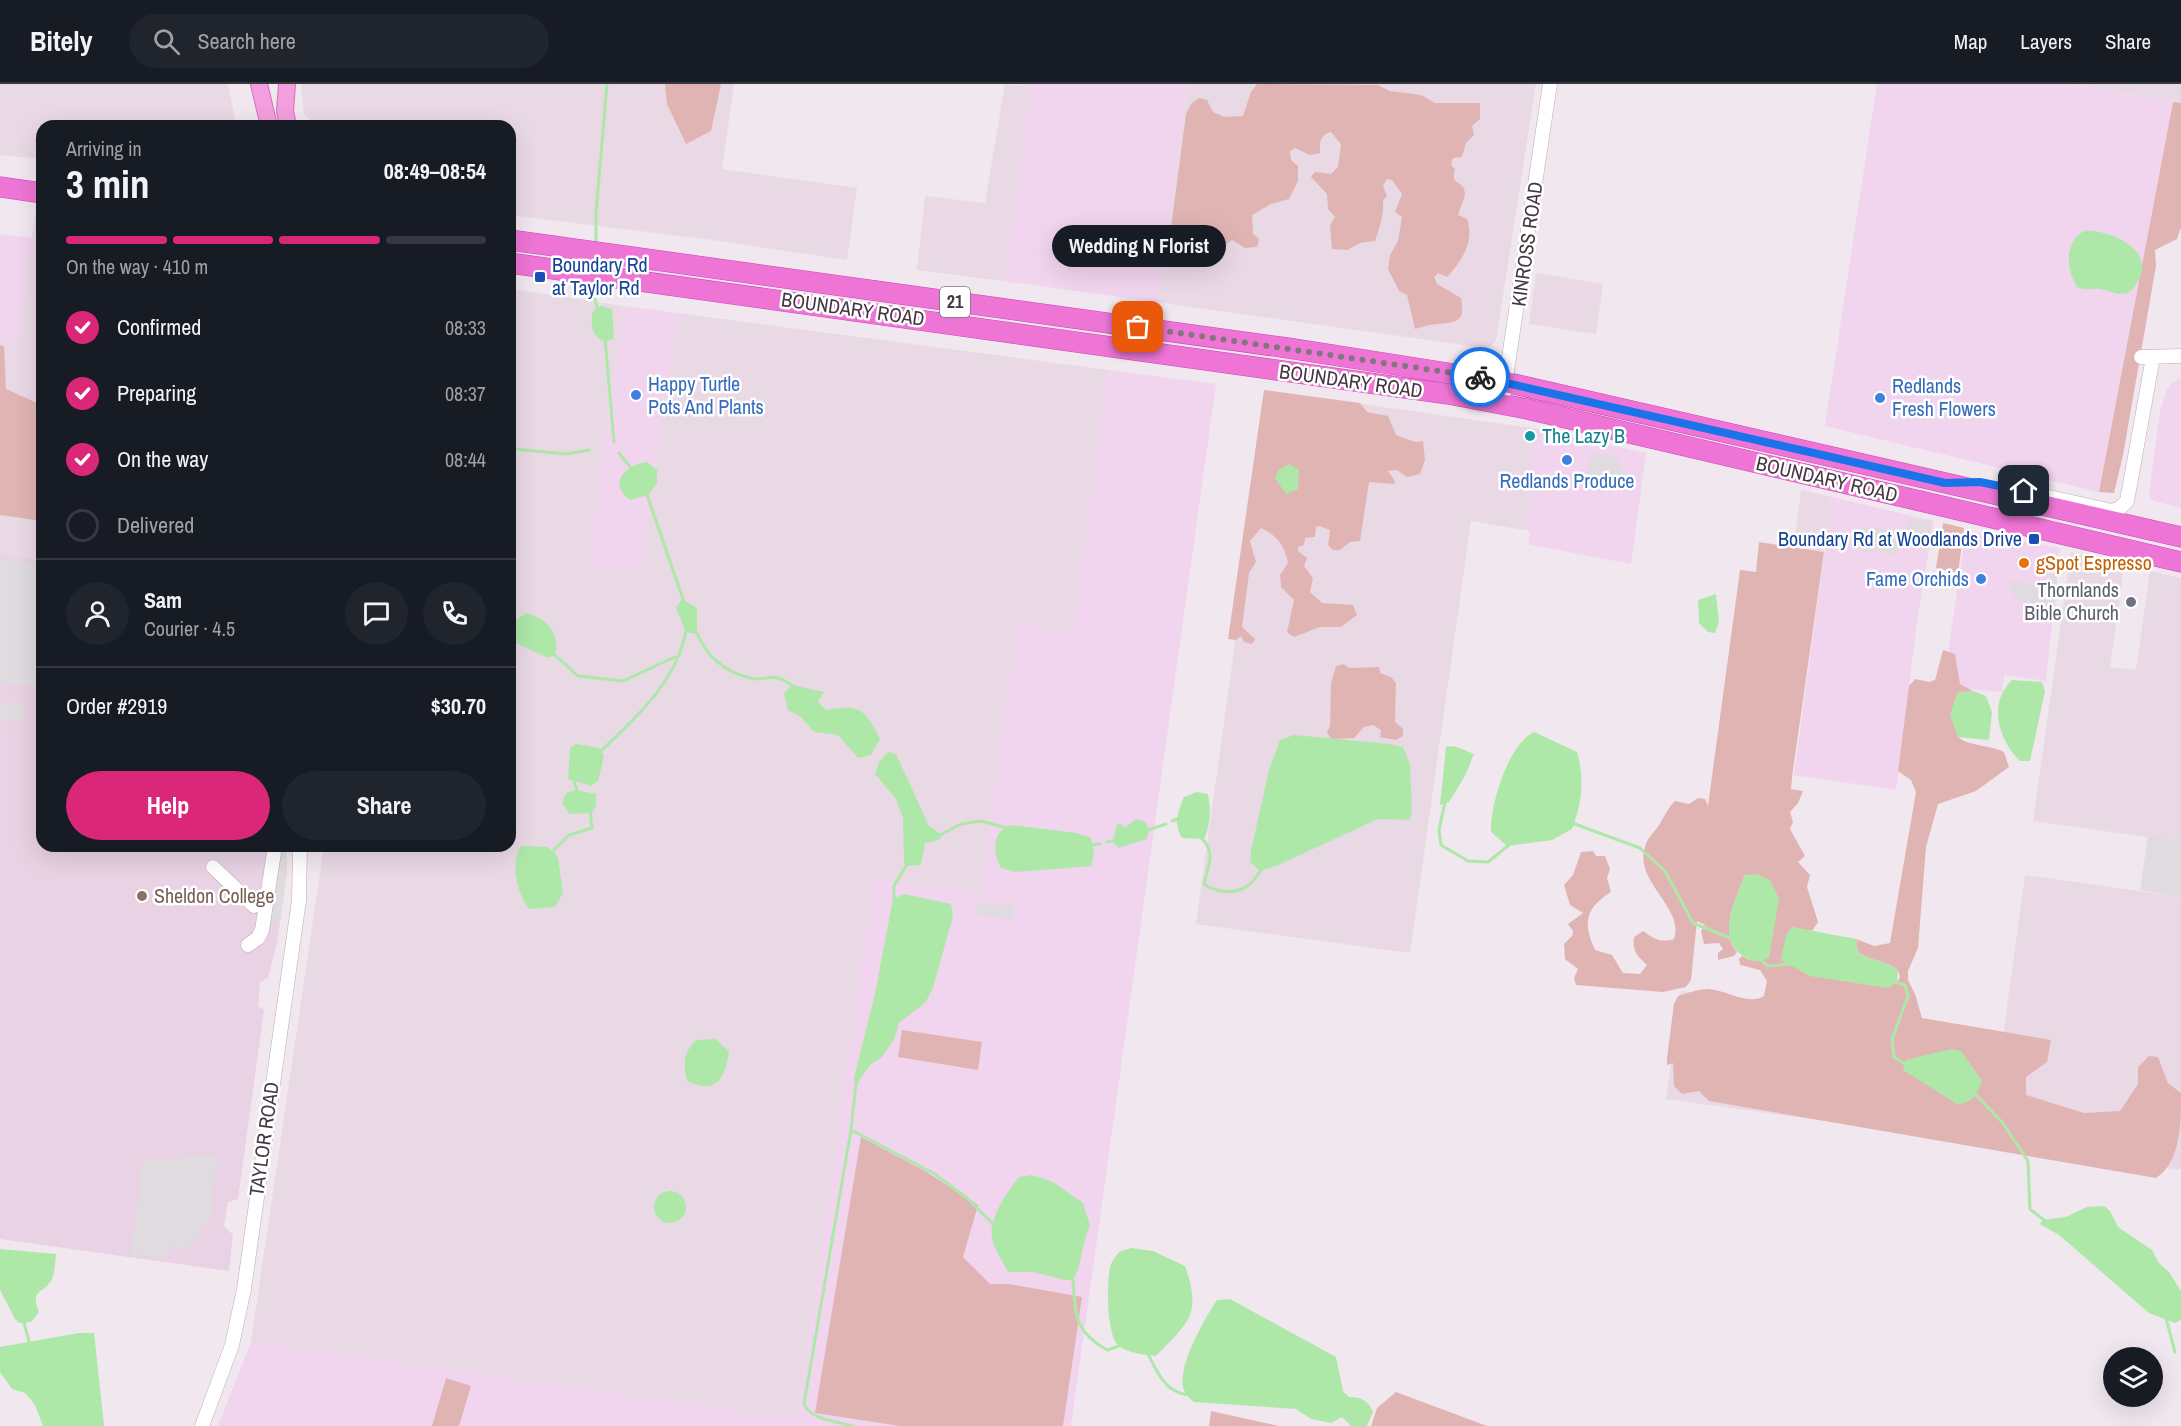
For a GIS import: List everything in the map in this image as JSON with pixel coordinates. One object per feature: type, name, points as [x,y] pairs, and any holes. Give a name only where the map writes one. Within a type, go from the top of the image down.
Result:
[{"type":"highway","points":[[0,186],[36,192]]},
{"type":"highway","name":"BOUNDARY ROAD","points":[[516,241],[1266,345],[1506,382],[2178,536]]},
{"type":"highway","name":"BOUNDARY ROAD","points":[[516,264],[842,307],[1448,394],[1502,404],[2181,562]]},
{"type":"highway","points":[[2066,535],[2070,513]]},
{"type":"main road","points":[[259,84],[268,120]]},
{"type":"main road","points":[[287,84],[285,111],[287,120]]},
{"type":"street","name":"KINROSS ROAD","points":[[1502,404],[1550,84]]},
{"type":"street","points":[[1945,483],[1980,482],[2112,510],[2121,508],[2130,495],[2147,357],[2181,356]]},
{"type":"street","points":[[248,945],[258,938],[262,930],[274,852]]},
{"type":"street","name":"TAYLOR ROAD","points":[[202,1426],[232,1346],[244,1289],[299,900],[300,852]]},
{"type":"street","points":[[213,867],[254,906]]},
{"type":"shaded area","points":[[0,84],[228,84],[235,120],[36,120],[36,158],[0,155]]},
{"type":"shaded area","points":[[301,84],[734,84],[722,169],[857,188],[847,260],[712,240],[516,216],[516,120],[310,120],[304,114]]},
{"type":"shaded area","points":[[665,84],[721,84],[711,131],[686,144],[667,104]]},
{"type":"shaded area","points":[[1005,84],[1031,87],[1021,145],[1025,146],[1003,281],[917,270],[925,196],[985,203]]},
{"type":"shaded area","points":[[1014,84],[1188,84],[1156,302],[1003,281],[1025,146],[1021,145],[1031,87]]},
{"type":"shaded area","points":[[1188,84],[1536,84],[1496,340],[1491,346],[1485,348],[1156,302]]},
{"type":"shaded area","points":[[1257,84],[1378,85],[1390,91],[1421,95],[1435,103],[1480,103],[1480,119],[1472,126],[1474,135],[1466,143],[1462,157],[1453,158],[1451,165],[1455,169],[1455,181],[1464,188],[1465,195],[1458,215],[1467,219],[1468,243],[1458,264],[1447,277],[1438,273],[1434,277],[1437,284],[1461,298],[1462,311],[1459,319],[1415,329],[1407,295],[1399,291],[1388,269],[1390,255],[1398,241],[1402,217],[1395,212],[1402,194],[1392,180],[1387,179],[1383,186],[1387,196],[1383,200],[1382,216],[1375,241],[1360,243],[1347,250],[1332,249],[1330,225],[1335,217],[1328,209],[1327,194],[1311,177],[1315,172],[1331,174],[1338,167],[1341,144],[1331,132],[1324,135],[1321,140],[1320,153],[1310,155],[1295,148],[1290,151],[1291,160],[1298,166],[1298,181],[1289,199],[1271,204],[1252,215],[1253,234],[1259,239],[1257,247],[1245,248],[1232,240],[1225,245],[1198,242],[1193,231],[1176,236],[1171,228],[1186,114],[1191,104],[1199,98],[1207,100],[1213,112],[1225,117],[1243,116],[1251,92]]},
{"type":"shaded area","points":[[1877,84],[2065,84],[2173,102],[2099,492],[1825,426]]},
{"type":"shaded area","points":[[2065,84],[2181,84],[2181,103],[2079,86]]},
{"type":"shaded area","points":[[2173,102],[2181,103],[2181,227],[2177,239],[2155,250],[2156,266],[2123,455],[2114,493],[2099,492]]},
{"type":"shaded area","points":[[36,214],[36,559],[0,554],[0,340],[17,343]]},
{"type":"shaded area","points":[[2084,231],[2105,233],[2116,237],[2135,250],[2141,259],[2142,268],[2139,279],[2127,293],[2120,294],[2077,287],[2069,265],[2070,249],[2073,242]]},
{"type":"shaded area","points":[[0,234],[32,238],[17,343],[0,340]]},
{"type":"shaded area","points":[[1536,273],[1603,284],[1596,334],[1529,324]]},
{"type":"shaded area","points":[[516,290],[624,306],[588,565],[641,572],[678,313],[1108,370],[1073,631],[1017,624],[981,893],[873,879],[798,1419],[251,1342],[323,852],[516,852]]},
{"type":"shaded area","points":[[601,306],[612,309],[614,338],[606,342],[597,337],[592,326],[593,311]]},
{"type":"shaded area","points":[[624,306],[678,313],[641,573],[588,565]]},
{"type":"shaded area","points":[[0,345],[4,346],[6,389],[36,403],[36,520],[0,515]]},
{"type":"shaded area","points":[[1108,370],[1216,384],[1071,1426],[218,1426],[251,1342],[798,1419],[873,879],[981,892],[1017,624],[1073,631]]},
{"type":"shaded area","points":[[2181,378],[2181,508],[2154,501],[2150,498],[2149,493],[2160,412],[2167,389]]},
{"type":"shaded area","points":[[1264,390],[1360,403],[1367,412],[1388,416],[1396,435],[1415,442],[1423,441],[1425,460],[1420,474],[1407,477],[1397,470],[1388,471],[1395,481],[1394,484],[1369,482],[1360,541],[1350,542],[1340,550],[1333,550],[1328,545],[1330,530],[1319,526],[1316,527],[1315,537],[1305,538],[1304,545],[1298,547],[1298,551],[1307,558],[1304,566],[1313,578],[1310,592],[1322,603],[1353,605],[1357,615],[1341,627],[1320,627],[1294,637],[1287,632],[1294,600],[1281,587],[1280,575],[1288,563],[1287,557],[1276,538],[1261,528],[1250,541],[1256,562],[1249,573],[1242,627],[1255,639],[1252,644],[1244,642],[1241,636],[1236,640],[1228,639]]},
{"type":"shaded area","points":[[1270,391],[1552,431],[1550,440],[1536,438],[1529,485],[1533,485],[1527,522],[1530,531],[1471,521],[1410,953],[1196,924]]},
{"type":"shaded area","points":[[1552,432],[1646,453],[1631,564],[1528,544],[1530,531],[1527,522],[1533,486],[1528,485],[1535,438],[1550,440]]},
{"type":"shaded area","points":[[1590,453],[1619,458],[1618,465],[1626,475],[1625,483],[1586,478]]},
{"type":"shaded area","points":[[647,462],[657,470],[657,484],[648,495],[630,500],[623,494],[620,487],[622,476],[632,467]]},
{"type":"shaded area","points":[[1289,464],[1299,470],[1298,489],[1286,494],[1275,478],[1279,470]]},
{"type":"shaded area","points":[[1801,490],[1832,497],[1824,552],[1794,547]]},
{"type":"shaded area","points":[[1832,497],[1934,521],[1918,614],[1896,790],[1794,775]]},
{"type":"shaded area","points":[[1909,519],[1932,522],[1928,550],[1905,547]]},
{"type":"shaded area","points":[[1943,523],[1964,528],[1958,573],[1936,568]]},
{"type":"shaded area","points":[[1860,526],[1899,531],[1896,555],[1880,553],[1881,545],[1877,545],[1876,553],[1857,550]]},
{"type":"shaded area","points":[[1966,531],[2060,548],[2046,681],[2004,675],[2002,692],[1943,687]]},
{"type":"shaded area","points":[[1759,542],[1824,552],[1792,777],[1791,789],[1803,791],[1798,803],[1790,812],[1793,822],[1790,829],[1805,856],[1798,862],[1810,875],[1807,887],[1818,922],[1812,931],[1792,927],[1897,982],[1900,977],[1898,970],[1892,966],[1858,952],[1856,939],[1874,946],[1890,943],[1916,792],[1911,780],[1898,771],[1909,686],[1915,679],[1929,682],[1935,680],[1943,650],[1955,654],[1960,684],[1973,691],[1957,693],[1958,737],[1967,742],[2004,752],[2009,767],[1976,791],[1938,804],[1926,847],[1918,948],[1908,971],[1908,980],[1922,1018],[2051,1040],[2047,1062],[2026,1077],[2026,1095],[2084,1113],[2120,1111],[2138,1084],[2138,1067],[2149,1056],[2158,1057],[2168,1083],[2181,1093],[2181,1105],[2180,1129],[2175,1152],[2164,1171],[2156,1178],[1709,1101],[1699,1091],[1682,1094],[1674,1086],[1673,1063],[1667,1065],[1674,1004],[1678,996],[1708,989],[1751,999],[1764,996],[1767,981],[1760,970],[1740,965],[1739,959],[1742,956],[1749,960],[1745,875],[1729,924],[1729,934],[1737,952],[1734,956],[1718,960],[1718,953],[1723,949],[1719,943],[1704,944],[1701,931],[1705,925],[1697,921],[1691,980],[1686,987],[1663,992],[1576,985],[1574,978],[1578,969],[1565,959],[1564,944],[1572,936],[1573,931],[1568,924],[1583,913],[1570,905],[1564,885],[1573,875],[1581,852],[1593,851],[1596,856],[1605,856],[1610,869],[1607,878],[1611,892],[1596,904],[1589,916],[1588,931],[1595,950],[1612,955],[1623,973],[1640,974],[1647,965],[1636,953],[1634,937],[1643,931],[1665,941],[1674,939],[1675,927],[1672,915],[1651,882],[1643,857],[1649,838],[1675,801],[1689,804],[1698,798],[1705,799],[1708,806],[1740,570],[1756,572]]},
{"type":"shaded area","points":[[2071,552],[2124,565],[2110,667],[2136,670],[2150,571],[2181,578],[2181,842],[2033,821]]},
{"type":"shaded area","name":"Sheldon College","points":[[0,554],[36,559],[36,852],[286,852],[287,871],[277,943],[268,978],[260,982],[258,1006],[264,1010],[238,1199],[228,1202],[224,1226],[233,1235],[229,1271],[0,1239]]},
{"type":"shaded area","points":[[0,559],[36,563],[36,686],[0,682]]},
{"type":"shaded area","points":[[2042,565],[2058,567],[2055,606],[2017,600],[2010,591],[2012,580],[2050,588],[2051,575],[2041,574]]},
{"type":"shaded area","points":[[1716,594],[1719,622],[1715,633],[1708,632],[1699,623],[1698,600]]},
{"type":"shaded area","points":[[682,599],[697,608],[697,634],[686,632],[676,608]]},
{"type":"shaded area","points":[[526,613],[546,623],[554,633],[556,640],[555,655],[548,658],[516,643],[516,619]]},
{"type":"shaded area","points":[[1344,664],[1349,668],[1379,667],[1380,673],[1391,677],[1396,683],[1395,722],[1403,729],[1403,736],[1396,740],[1380,737],[1381,730],[1373,725],[1364,727],[1354,738],[1331,739],[1327,732],[1330,726],[1331,683],[1336,666]]},
{"type":"shaded area","points":[[2012,680],[2042,682],[2045,691],[2030,761],[2020,761],[2006,743],[1999,722],[2000,700]]},
{"type":"shaded area","points":[[792,685],[824,692],[818,702],[826,710],[854,708],[865,715],[880,739],[871,755],[858,758],[838,735],[814,732],[801,717],[788,710],[784,693]]},
{"type":"shaded area","points":[[1973,691],[1986,696],[1992,712],[1989,740],[1958,737],[1950,715],[1957,693]]},
{"type":"shaded area","points":[[0,702],[24,704],[23,721],[0,720]]},
{"type":"shaded area","points":[[1534,732],[1577,752],[1582,782],[1578,810],[1572,829],[1552,840],[1507,846],[1491,832],[1497,791],[1516,749]]},
{"type":"shaded area","points":[[1294,735],[1403,747],[1410,764],[1412,813],[1409,820],[1378,819],[1276,866],[1260,871],[1250,862],[1269,770],[1280,740]]},
{"type":"shaded area","points":[[576,744],[599,748],[604,756],[598,781],[591,786],[568,779],[570,748]]},
{"type":"shaded area","points":[[1454,746],[1474,754],[1465,776],[1449,802],[1440,805],[1446,747]]},
{"type":"shaded area","points":[[888,752],[896,754],[929,826],[942,835],[939,840],[925,843],[921,865],[906,866],[903,818],[896,799],[875,774],[879,762]]},
{"type":"shaded area","points":[[576,790],[596,794],[596,806],[592,813],[569,814],[562,803],[566,793]]},
{"type":"shaded area","points":[[1197,792],[1208,794],[1210,817],[1208,828],[1204,839],[1182,838],[1177,823],[1180,807],[1184,797]]},
{"type":"shaded area","points":[[1136,819],[1145,822],[1149,829],[1147,839],[1118,848],[1113,841],[1117,824],[1120,823],[1125,828]]},
{"type":"shaded area","points":[[1011,825],[1076,833],[1091,838],[1094,853],[1091,866],[1015,872],[1001,868],[995,850],[997,838],[1004,828]]},
{"type":"shaded area","points":[[2148,836],[2181,841],[2181,897],[2140,890]]},
{"type":"shaded area","points":[[521,846],[547,847],[558,858],[563,893],[555,907],[529,909],[521,895],[516,878],[516,861]]},
{"type":"shaded area","points":[[267,852],[286,852],[287,871],[280,921],[255,918]]},
{"type":"shaded area","points":[[1756,874],[1770,880],[1779,899],[1769,958],[1756,961],[1749,960],[1735,948],[1730,939],[1729,929],[1733,907],[1745,875]]},
{"type":"shaded area","points":[[2025,875],[2181,897],[2181,1170],[1666,1099],[1681,991],[2003,1036]]},
{"type":"shaded area","points":[[904,894],[951,904],[953,916],[933,988],[925,1003],[899,1023],[894,1040],[882,1057],[870,1065],[855,1087],[854,1078],[875,994],[893,899]]},
{"type":"shaded area","points":[[978,903],[1014,905],[1012,920],[975,913]]},
{"type":"shaded area","points":[[1792,927],[1856,939],[1858,952],[1898,970],[1897,982],[1888,988],[1810,976],[1781,960],[1786,935]]},
{"type":"shaded area","points":[[902,1030],[982,1042],[978,1070],[898,1057]]},
{"type":"shaded area","points":[[715,1039],[729,1051],[725,1069],[718,1082],[706,1086],[687,1081],[686,1054],[696,1040]]},
{"type":"shaded area","points":[[1951,1049],[1961,1051],[1982,1081],[1974,1097],[1962,1104],[1957,1104],[1903,1070],[1906,1060]]},
{"type":"shaded area","points":[[861,1137],[925,1171],[978,1205],[963,1257],[990,1284],[1009,1284],[1082,1297],[1063,1426],[900,1426],[815,1413]]},
{"type":"shaded area","points":[[194,1154],[217,1157],[210,1219],[187,1249],[169,1247],[168,1257],[131,1255],[143,1158],[177,1159]]},
{"type":"shaded area","points":[[1032,1175],[1053,1182],[1083,1203],[1090,1226],[1079,1267],[1073,1280],[1033,1272],[1008,1272],[994,1246],[992,1225],[999,1208],[1019,1177]]},
{"type":"shaded area","points":[[670,1191],[681,1196],[686,1207],[681,1218],[670,1223],[659,1218],[654,1207],[659,1196]]},
{"type":"shaded area","points":[[2104,1206],[2110,1211],[2118,1227],[2152,1250],[2158,1262],[2169,1272],[2181,1291],[2181,1320],[2175,1323],[2149,1313],[2059,1235],[2040,1224],[2043,1220],[2066,1217],[2087,1207]]},
{"type":"shaded area","points":[[1131,1248],[1153,1251],[1185,1266],[1190,1282],[1192,1307],[1189,1316],[1177,1334],[1156,1356],[1137,1353],[1119,1346],[1109,1320],[1108,1294],[1111,1264],[1119,1252]]},
{"type":"shaded area","points":[[0,1249],[56,1254],[52,1279],[37,1295],[36,1304],[39,1312],[31,1322],[19,1323],[15,1319],[0,1290]]},
{"type":"shaded area","points":[[1230,1299],[1336,1357],[1343,1391],[1349,1397],[1364,1400],[1373,1412],[1367,1426],[1351,1426],[1342,1417],[1331,1423],[1311,1419],[1296,1409],[1194,1402],[1190,1399],[1183,1387],[1188,1355],[1217,1300]]},
{"type":"shaded area","points":[[79,1333],[94,1333],[104,1426],[43,1426],[35,1405],[25,1393],[12,1389],[0,1372],[0,1347]]},
{"type":"shaded area","points":[[446,1378],[471,1386],[459,1426],[432,1426]]},
{"type":"shaded area","points":[[1396,1392],[1487,1426],[1371,1426],[1377,1408]]},
{"type":"shaded area","points":[[1211,1411],[1279,1426],[1209,1426]]},
{"type":"waterway","points":[[596,241],[596,212],[607,84]]},
{"type":"waterway","points":[[590,282],[598,311]]},
{"type":"waterway","points":[[605,338],[614,442]]},
{"type":"waterway","points":[[516,449],[566,454],[589,450]]},
{"type":"waterway","points":[[619,453],[632,469]]},
{"type":"waterway","points":[[646,492],[684,602]]},
{"type":"waterway","points":[[600,752],[653,698],[664,683],[681,650],[686,631]]},
{"type":"waterway","points":[[696,631],[710,655],[731,671],[750,678],[779,678],[793,686]]},
{"type":"waterway","points":[[555,655],[578,676],[623,681],[675,657]]},
{"type":"waterway","points":[[576,780],[574,782],[578,793]]},
{"type":"waterway","points":[[1445,802],[1439,830],[1441,845],[1468,861],[1488,862],[1509,845]]},
{"type":"waterway","points":[[553,851],[569,835],[592,828],[590,810]]},
{"type":"waterway","points":[[1172,821],[1177,819],[1181,822]]},
{"type":"waterway","points":[[940,835],[961,824],[981,821],[1007,828]]},
{"type":"waterway","points":[[1572,823],[1640,848],[1665,871],[1693,923],[1730,938]]},
{"type":"waterway","points":[[1145,831],[1166,824]]},
{"type":"waterway","points":[[1200,837],[1210,853],[1204,884],[1209,887],[1227,892],[1245,888],[1263,868]]},
{"type":"waterway","points":[[1107,842],[1116,840]]},
{"type":"waterway","points":[[1090,845],[1100,844]]},
{"type":"waterway","points":[[894,902],[894,886],[907,864]]},
{"type":"waterway","points":[[1760,959],[1768,966],[1790,964]]},
{"type":"waterway","points":[[1894,982],[1905,985],[1908,996],[1892,1039],[1894,1057],[1908,1066]]},
{"type":"waterway","points":[[852,1426],[818,1417],[804,1404],[851,1130],[856,1084]]},
{"type":"waterway","points":[[1975,1094],[2002,1122],[2028,1161],[2030,1209],[2045,1221]]},
{"type":"waterway","points":[[851,1130],[935,1174],[967,1198],[995,1226]]},
{"type":"waterway","points":[[1070,1277],[1073,1280],[1076,1313],[1082,1329],[1107,1350],[1122,1345]]},
{"type":"waterway","points":[[2166,1318],[2175,1352]]},
{"type":"waterway","points":[[23,1319],[30,1345]]},
{"type":"waterway","points":[[1148,1354],[1164,1381],[1174,1391],[1189,1395]]},
{"type":"way so far","points":[[1138,327],[1480,377]]},
{"type":"place","name":"Boundary Rd at Taylor Rd","points":[[540,277]]},
{"type":"place","name":"Wedding N Florist","points":[[1138,327]]},
{"type":"place","name":"Happy Turtle Pots And Plants","points":[[636,395]]},
{"type":"place","name":"Redlands Fresh Flowers","points":[[1880,398]]},
{"type":"place","name":"The Lazy B","points":[[1530,436]]},
{"type":"place","name":"Redlands Produce","points":[[1567,460]]},
{"type":"place","name":"Boundary Rd at Woodlands Drive","points":[[2034,539]]},
{"type":"place","name":"gSpot Espresso","points":[[2024,563]]},
{"type":"place","name":"Fame Orchids","points":[[1981,579]]},
{"type":"place","name":"Thornlands Bible Church","points":[[2131,602]]},
{"type":"place","name":"Sheldon College","points":[[142,896]]},
{"type":"route","points":[[1480,377],[1945,483],[1980,482],[2024,491]]}]
